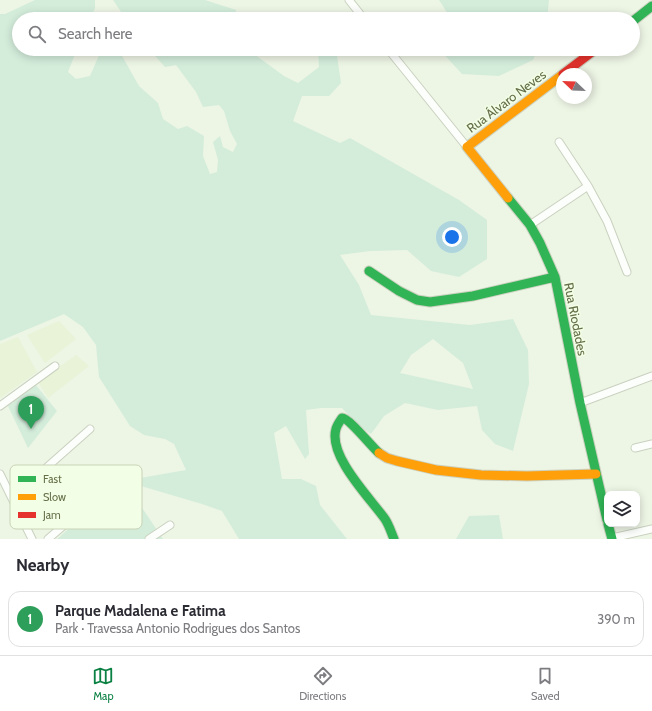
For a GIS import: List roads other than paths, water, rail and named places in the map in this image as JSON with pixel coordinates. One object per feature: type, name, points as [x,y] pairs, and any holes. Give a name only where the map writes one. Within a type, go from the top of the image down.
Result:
[{"type":"street","points":[[349,0],[358,12]]},
{"type":"street","points":[[640,15],[652,6]]},
{"type":"street","points":[[394,56],[467,147]]},
{"type":"street","name":"Rua Álvaro Neves","points":[[570,68],[586,56]]},
{"type":"street","name":"Rua Álvaro Neves","points":[[467,147],[556,79]]},
{"type":"street","points":[[559,142],[588,186],[607,220],[627,272]]},
{"type":"street","name":"Rua Riodades","points":[[467,147],[530,225],[540,243],[555,277],[580,403],[604,507]]},
{"type":"street","points":[[530,225],[588,186]]},
{"type":"street","points":[[369,271],[399,291],[417,300],[430,302],[473,296],[555,277]]},
{"type":"street","points":[[0,406],[55,366]]},
{"type":"street","points":[[580,403],[652,376]]},
{"type":"street","points":[[394,539],[385,518],[343,464],[335,442],[335,428],[338,421],[342,418],[348,420],[368,443],[389,459],[433,470],[472,475],[596,474]]},
{"type":"street","points":[[49,465],[90,429]]},
{"type":"street","points":[[635,448],[652,444]]},
{"type":"street","points":[[0,474],[10,494]]},
{"type":"street","points":[[149,539],[170,525]]},
{"type":"street","points":[[609,527],[612,539],[652,528]]},
{"type":"street","points":[[27,529],[32,539]]},
{"type":"street","points":[[48,539],[60,529]]},
{"type":"place","name":"Parque Madalena e Fatima","points":[[31,429]]}]
